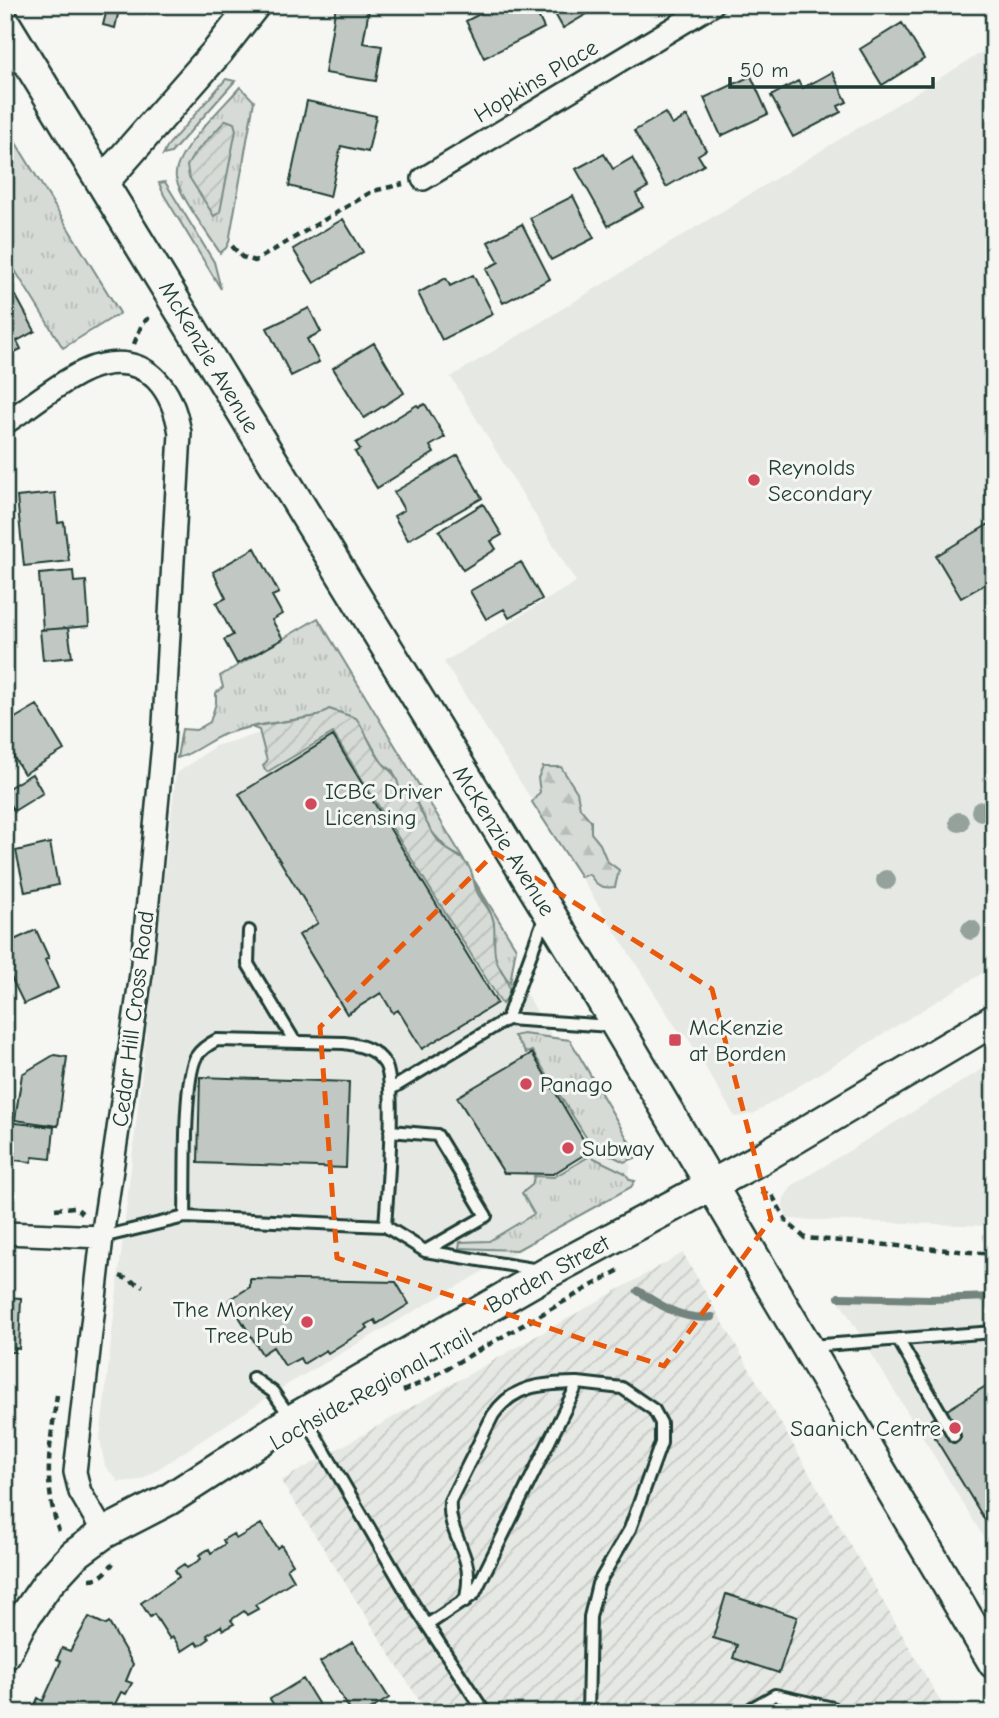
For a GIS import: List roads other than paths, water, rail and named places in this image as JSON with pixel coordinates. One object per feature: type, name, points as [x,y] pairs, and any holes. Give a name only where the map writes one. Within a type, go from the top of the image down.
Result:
[{"type":"main road","points":[[103,182],[218,51],[254,5]]},
{"type":"main road","name":"McKenzie Avenue","points":[[5,24],[547,909],[994,1663]]},
{"type":"main road","name":"Borden Street","points":[[111,1545],[168,1500],[298,1417],[549,1272],[760,1159],[994,1020]]},
{"type":"main road","points":[[5,1654],[21,1622],[48,1583],[74,1555],[111,1545]]},
{"type":"street","name":"Hopkins Place","points":[[423,179],[712,5]]},
{"type":"street","name":"Cedar Hill Cross Road","points":[[5,423],[74,376],[101,365],[126,364],[143,369],[162,384],[176,408],[180,433],[163,743],[141,974],[102,1237],[75,1472],[80,1492],[111,1545]]},
{"type":"street","points":[[5,1233],[102,1237]]},
{"type":"lane","points":[[507,1019],[547,909]]},
{"type":"lane","points":[[249,931],[248,964],[295,1042]]},
{"type":"lane","points":[[391,1089],[507,1019],[617,1027]]},
{"type":"lane","points":[[185,1217],[189,1080],[196,1057],[207,1045],[217,1040],[358,1044],[376,1053],[387,1066],[391,1089],[386,1226]]},
{"type":"lane","points":[[390,1131],[437,1135],[486,1216],[425,1251]]},
{"type":"lane","points":[[102,1237],[185,1217],[386,1226],[425,1251],[549,1272]]},
{"type":"lane","points":[[807,1346],[994,1332]]},
{"type":"lane","points":[[898,1339],[954,1436]]},
{"type":"lane","points":[[253,1378],[273,1392],[298,1417],[485,1713]]},
{"type":"lane","points":[[427,1625],[474,1594],[578,1383]]},
{"type":"lane","points":[[465,1602],[467,1564],[452,1528],[450,1501],[500,1404],[520,1390],[547,1384],[578,1383],[622,1388],[654,1410],[661,1423],[661,1443],[630,1529],[598,1584],[590,1617],[588,1713]]},
{"type":"lane","points":[[751,1713],[752,1708],[775,1695],[833,1708],[836,1713]]},
{"type":"waterway","points":[[638,1291],[664,1307],[682,1314],[712,1317]]},
{"type":"waterway","points":[[839,1297],[994,1297]]},
{"type":"place","name":"Reynolds Secondary","points":[[754,480]]},
{"type":"place","name":"ICBC Driver Licensing","points":[[311,804]]},
{"type":"place","name":"McKenzie at Borden","points":[[675,1040]]},
{"type":"place","name":"Panago","points":[[526,1084]]},
{"type":"place","name":"Subway","points":[[568,1148]]},
{"type":"place","name":"The Monkey Tree Pub","points":[[307,1322]]},
{"type":"place","name":"Saanich Centre","points":[[955,1428]]}]
